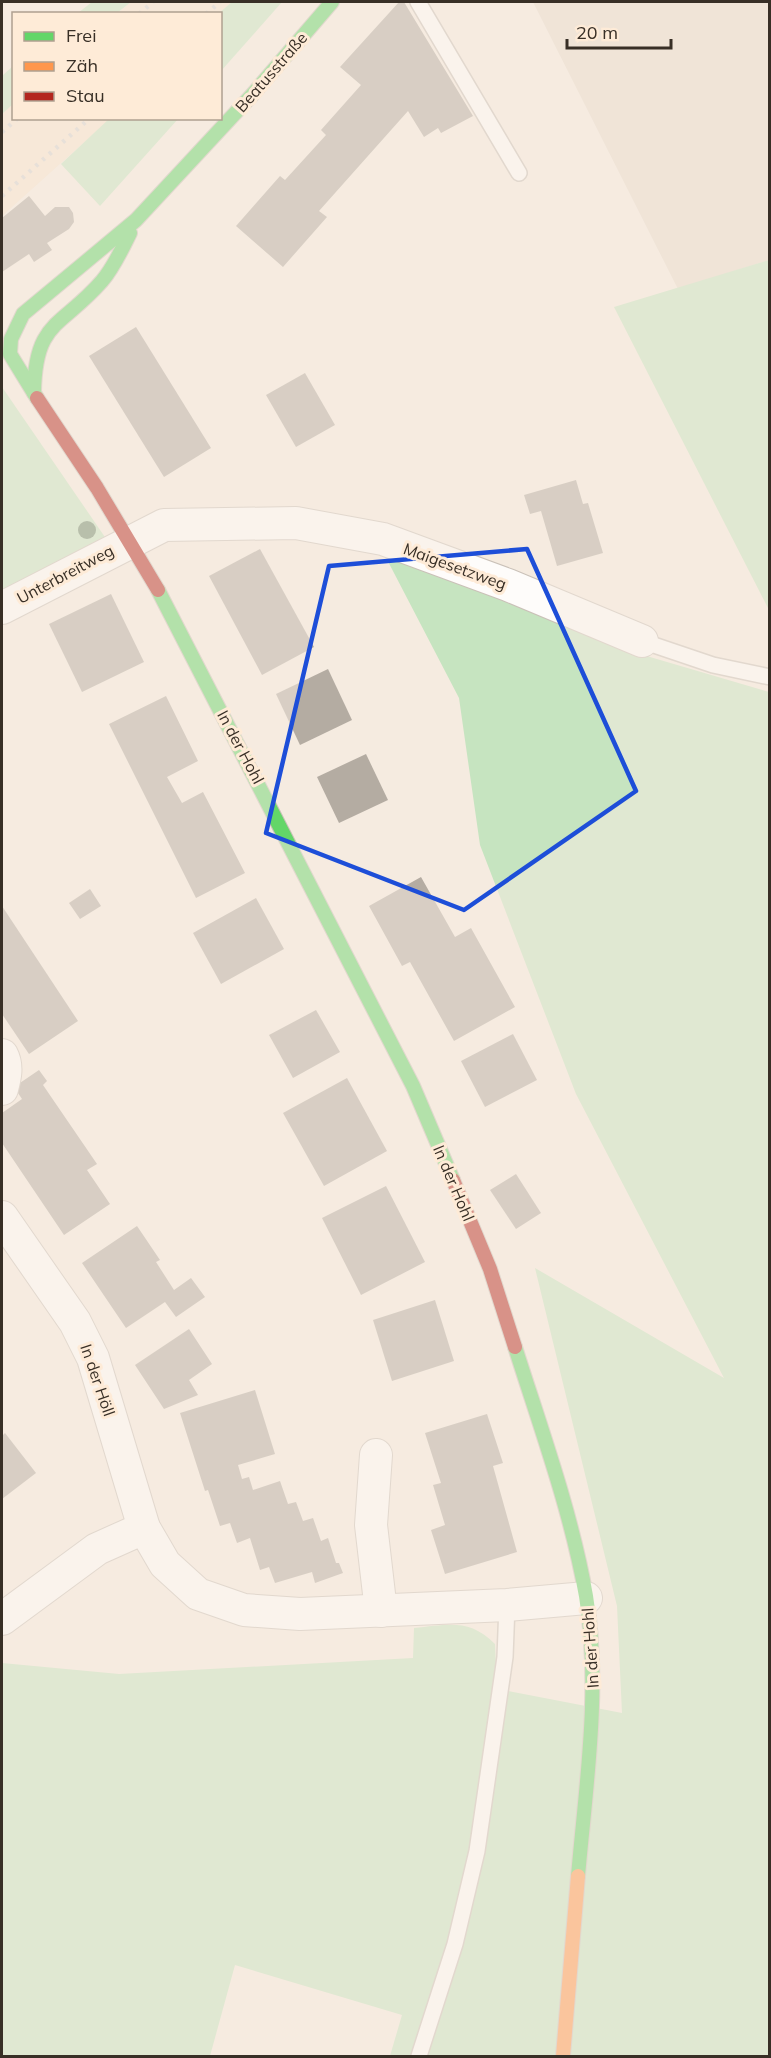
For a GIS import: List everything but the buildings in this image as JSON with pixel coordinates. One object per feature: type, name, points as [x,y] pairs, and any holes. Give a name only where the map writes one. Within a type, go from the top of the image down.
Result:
[{"type":"street","name":"Beatusstraße","points":[[136,220],[117,259],[103,279],[50,328],[18,333],[23,314],[136,220],[253,93],[332,2]]},
{"type":"street","name":"In der Hohl","points":[[18,333],[10,347],[12,361],[129,540],[161,594],[413,1086],[490,1269],[573,1532],[586,1598],[593,1698],[563,2056]]},
{"type":"street","points":[[18,333],[33,363],[34,393]]},
{"type":"street","name":"Maigesetzweg","points":[[129,540],[164,525],[296,523],[324,527],[383,539],[508,585],[642,641]]},
{"type":"street","name":"Unterbreitweg","points":[[2,608],[129,540]]},
{"type":"street","points":[[2,1055],[6,1076],[2,1089]]},
{"type":"street","name":"In der Höll","points":[[2,1217],[75,1322],[93,1358],[144,1528],[165,1564],[198,1594],[217,1603],[268,1613],[381,1611],[507,1605],[586,1598]]},
{"type":"street","points":[[376,1455],[371,1525],[381,1611]]},
{"type":"street","points":[[2,1619],[97,1550],[144,1528]]},
{"type":"lane","points":[[418,2],[519,173]]},
{"type":"lane","name":"Maigesetzweg","points":[[642,641],[713,665],[770,678]]},
{"type":"lane","points":[[419,2056],[455,1944],[477,1851],[505,1657],[507,1605]]},
{"type":"highlighted area","points":[[527,549],[636,791],[464,910],[266,833],[329,566]]},
{"type":"shaded area","points":[[131,2],[232,2],[220,12],[119,12]]},
{"type":"shaded area","points":[[533,2],[769,2],[769,260],[678,289]]},
{"type":"shaded area","points":[[12,105],[12,120],[109,120],[2,216],[2,114]]},
{"type":"green space","points":[[92,2],[131,2],[118,12],[79,12]]},
{"type":"green space","points":[[232,2],[282,2],[222,70],[222,12],[220,12]]},
{"type":"green space","points":[[12,67],[12,105],[2,114],[2,76]]},
{"type":"green space","points":[[108,120],[177,120],[100,206],[61,164]]},
{"type":"green space","points":[[770,260],[769,610],[614,307]]},
{"type":"green space","points":[[2,387],[109,543],[2,598]]},
{"type":"green space","points":[[381,548],[650,657],[769,692],[769,2056],[390,2056],[402,2015],[235,1965],[210,2056],[2,2056],[2,1663],[119,1674],[413,1658],[414,1628],[458,1625],[476,1630],[495,1644],[497,1689],[622,1713],[617,1606],[535,1268],[724,1378],[576,1094],[480,845],[459,698]]},
{"type":"railway","points":[[141,12],[153,2]]},
{"type":"railway","points":[[208,12],[220,2]]},
{"type":"railway","points":[[2,132],[16,120]]},
{"type":"railway","points":[[2,196],[88,120]]},
{"type":"traffic: fast","points":[[37,398],[10,354],[11,339],[23,314],[136,220],[253,94],[332,2]]},
{"type":"traffic: fast","points":[[34,393],[39,351],[45,338],[53,327],[102,281],[130,233]]},
{"type":"traffic: fast","points":[[158,590],[413,1086],[453,1180]]},
{"type":"traffic: fast","points":[[515,1347],[555,1470],[580,1564],[586,1596],[590,1631],[592,1701],[578,1876]]},
{"type":"traffic: slow","points":[[563,2056],[578,1876]]},
{"type":"traffic: jam","points":[[37,398],[97,488],[158,590]]},
{"type":"traffic: jam","points":[[453,1180],[490,1269],[515,1347]]}]
